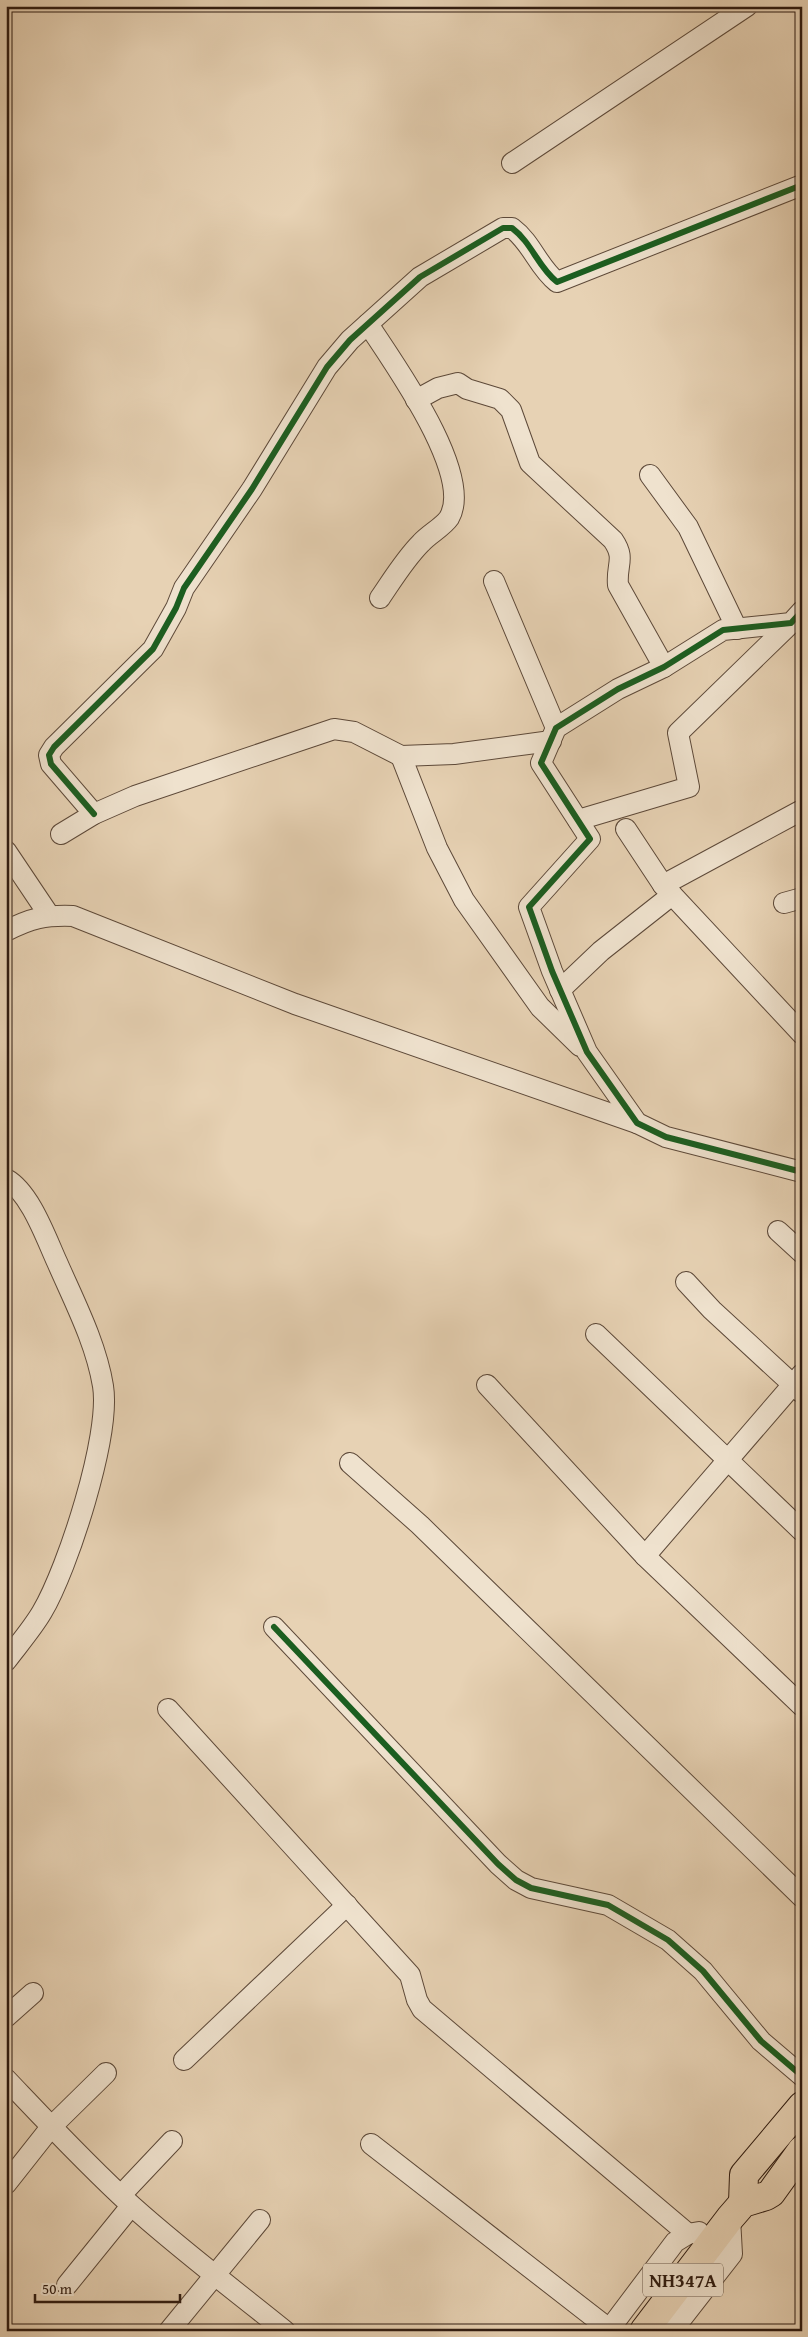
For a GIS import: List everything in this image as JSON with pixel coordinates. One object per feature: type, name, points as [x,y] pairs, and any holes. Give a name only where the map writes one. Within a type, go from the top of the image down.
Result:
[{"type":"highway","points":[[730,2219],[744,2175],[802,2106]]},
{"type":"highway","points":[[730,2219],[770,2193],[801,2151]]},
{"type":"highway","name":"NH347A","points":[[644,2331],[730,2219]]},
{"type":"street","points":[[512,163],[747,6]]},
{"type":"street","points":[[94,814],[51,764],[49,756],[54,747],[153,649],[176,608],[184,588],[252,489],[326,367],[350,340],[420,277],[504,228],[512,228],[524,236],[547,274],[558,282],[802,185]]},
{"type":"street","points":[[368,324],[437,436],[445,458],[455,502],[448,519],[430,533],[410,554],[380,598]]},
{"type":"street","points":[[416,400],[438,388],[458,383],[467,389],[500,398],[511,410],[530,463],[613,540],[619,549],[622,558],[617,575],[618,585],[664,667]]},
{"type":"street","points":[[650,475],[688,527],[737,629]]},
{"type":"street","points":[[494,581],[554,735],[541,763],[590,839],[529,907],[560,990],[587,1052]]},
{"type":"street","points":[[62,834],[94,814],[175,782],[334,729],[354,732],[401,756],[454,754],[554,735],[618,689],[664,667],[723,630],[797,617]]},
{"type":"street","points":[[578,820],[689,787],[678,733],[797,617]]},
{"type":"street","points":[[401,756],[437,848],[464,900],[540,1007],[587,1052],[637,1123]]},
{"type":"street","points":[[560,990],[668,890],[802,810]]},
{"type":"street","points":[[626,829],[668,890],[802,1034]]},
{"type":"street","points":[[6,851],[49,915]]},
{"type":"street","points":[[6,931],[28,920],[49,915],[73,916],[295,1004],[637,1123],[666,1137],[802,1172]]},
{"type":"street","points":[[6,1179],[12,1182],[27,1202],[40,1225],[97,1358],[103,1388],[101,1430],[72,1543],[42,1611],[6,1661]]},
{"type":"street","points":[[778,1231],[802,1253]]},
{"type":"street","points":[[645,1556],[727,1460],[799,1384],[712,1310],[686,1282]]},
{"type":"street","points":[[596,1334],[802,1531]]},
{"type":"street","points":[[487,1385],[645,1556],[802,1706]]},
{"type":"street","points":[[350,1463],[420,1525],[801,1895]]},
{"type":"street","points":[[274,1628],[498,1864],[516,1880],[531,1888],[549,1894],[608,1905],[668,1940],[703,1971],[760,2042],[802,2076]]},
{"type":"street","points":[[168,1709],[410,1974],[417,2000],[422,2009],[688,2234]]},
{"type":"street","points":[[184,2060],[347,1905]]},
{"type":"street","points":[[6,2017],[33,1993]]},
{"type":"street","points":[[6,2184],[51,2127],[106,2073]]},
{"type":"street","points":[[6,2079],[51,2127],[126,2200],[214,2276],[285,2331]]},
{"type":"street","points":[[67,2284],[126,2200],[172,2141]]},
{"type":"street","points":[[371,2144],[608,2330],[675,2242],[688,2234],[730,2219],[732,2254],[672,2331]]},
{"type":"street","points":[[169,2331],[260,2220]]},
{"type":"cycle path","points":[[94,814],[51,764],[49,755],[54,747],[153,649],[176,608],[184,588],[252,489],[327,367],[350,340],[420,277],[503,228],[512,228],[525,241],[550,276],[557,282],[802,185]]},
{"type":"cycle path","points":[[802,611],[791,623],[723,630],[664,667],[618,689],[556,728],[541,763],[590,839],[529,907],[552,971],[587,1052],[637,1123],[666,1137],[802,1172]]},
{"type":"cycle path","points":[[274,1627],[498,1864],[516,1880],[531,1888],[608,1905],[668,1940],[703,1971],[761,2041],[802,2076]]}]
